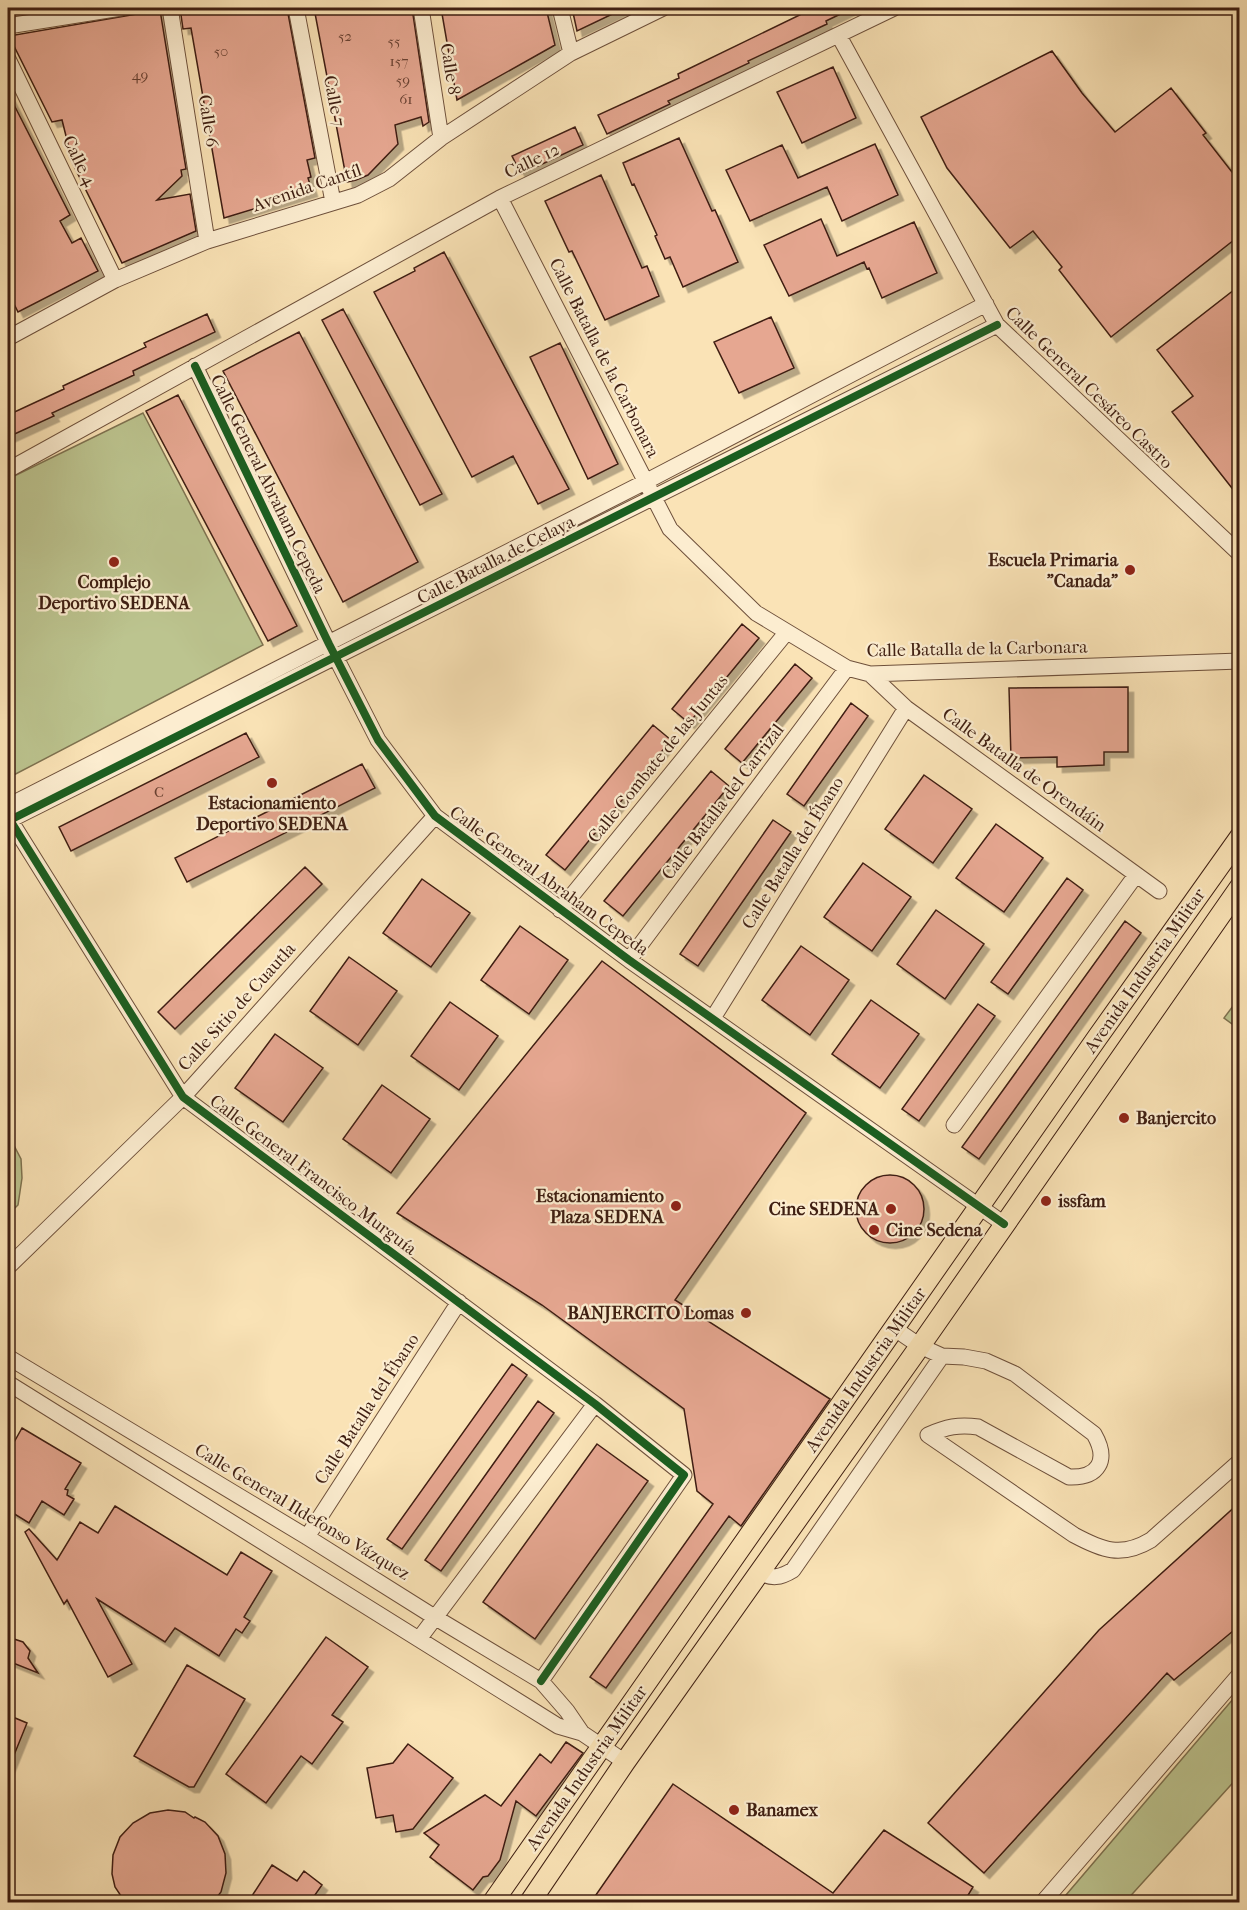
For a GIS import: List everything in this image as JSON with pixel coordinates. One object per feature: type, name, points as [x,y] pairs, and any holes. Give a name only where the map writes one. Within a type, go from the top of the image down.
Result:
[{"type":"main road","name":"Avenida Industria Militar","points":[[493,1902],[1239,837]]},
{"type":"main road","name":"Avenida Industria Militar","points":[[530,1902],[625,1762],[920,1346],[1239,887]]},
{"type":"street","points":[[8,26],[121,8]]},
{"type":"street","name":"Calle 6","points":[[170,8],[207,241]]},
{"type":"street","name":"Calle 7","points":[[296,8],[333,202]]},
{"type":"street","name":"Calle 8","points":[[421,8],[441,138]]},
{"type":"street","points":[[560,8],[570,53]]},
{"type":"street","name":"Avenida Cantíl","points":[[8,336],[115,280],[207,241],[358,195],[388,179],[416,160],[441,138],[570,53],[663,8]]},
{"type":"street","name":"Calle 12","points":[[8,470],[500,198],[894,8]]},
{"type":"street","name":"Calle General Cesáreo Castro","points":[[839,36],[997,325],[1239,554]]},
{"type":"street","name":"Calle 4","points":[[8,59],[115,280]]},
{"type":"street","name":"Calle Batalla de la Carbonara","points":[[500,198],[670,529],[756,613],[786,633],[847,668],[870,674],[1239,661]]},
{"type":"street","name":"Calle Batalla de Celaya","points":[[8,816],[332,650],[645,482],[986,304]]},
{"type":"street","name":"Calle Batalla de Celaya","points":[[332,650],[653,498],[997,325]]},
{"type":"street","name":"Calle General Abraham Cepeda","points":[[195,366],[378,740],[435,816],[629,960],[1004,1224]]},
{"type":"street","name":"Calle Combate de las Juntas","points":[[560,910],[786,633]]},
{"type":"street","name":"Calle Batalla del Carrizal","points":[[629,960],[847,668]]},
{"type":"street","name":"Calle Batalla de Orendáin","points":[[870,674],[906,708],[1159,891]]},
{"type":"street","name":"Calle Batalla del Ébano","points":[[713,1018],[906,708]]},
{"type":"street","name":"Calle General Francisco Murguía","points":[[8,816],[183,1097],[596,1404],[684,1475],[542,1681]]},
{"type":"street","name":"Calle Sitio de Cuautla","points":[[8,1267],[183,1097],[435,816]]},
{"type":"street","points":[[954,1125],[1136,875]]},
{"type":"street","name":"Calle Batalla del Ébano","points":[[307,1537],[459,1302]]},
{"type":"street","points":[[894,1329],[920,1346],[942,1356],[986,1361],[1015,1374],[1094,1434],[1100,1445],[1099,1467],[1082,1478],[1069,1478],[978,1427],[962,1425],[946,1427],[928,1435],[976,1466],[1039,1512],[1098,1548],[1111,1550],[1137,1548],[1150,1540],[1239,1461]]},
{"type":"street","points":[[758,1572],[775,1578],[794,1570],[942,1356]]},
{"type":"street","name":"Calle General Ildefonso Vázquez","points":[[8,1357],[542,1681],[582,1733]]},
{"type":"street","name":"Calle General Ildefonso Vázquez","points":[[8,1383],[558,1725],[582,1733],[625,1762]]},
{"type":"street","points":[[419,1639],[596,1404]]},
{"type":"street","points":[[1043,1902],[1239,1674]]},
{"type":"street","points":[[558,1725],[567,1711]]},
{"type":"green space","name":"Complejo Deportivo SEDENA","points":[[143,413],[263,645],[8,778],[8,479]]},
{"type":"green space","points":[[1239,998],[1239,1029],[1224,1018]]},
{"type":"green space","points":[[8,1134],[21,1159],[22,1178],[18,1205],[8,1215]]},
{"type":"green space","points":[[1239,1692],[1239,1776],[1125,1902],[1060,1902]]},
{"type":"building","points":[[180,8],[287,8],[315,158],[307,160],[311,177],[308,178],[312,191],[224,218],[191,28],[183,29]]},
{"type":"building","points":[[314,8],[412,8],[429,122],[423,126],[421,117],[395,125],[398,144],[368,175],[347,182]]},
{"type":"building","points":[[441,8],[546,8],[555,45],[457,100]]},
{"type":"building","points":[[572,8],[625,8],[577,31]]},
{"type":"building","points":[[814,8],[853,8],[826,21],[827,24],[668,101],[670,104],[607,134],[598,115],[679,78],[678,74]]},
{"type":"building","points":[[160,10],[186,169],[181,170],[182,176],[157,200],[190,194],[196,231],[122,263],[69,156],[71,156],[62,120],[52,122],[9,36]]},
{"type":"building","points":[[1052,51],[1082,93],[1115,132],[1171,88],[1206,133],[1203,135],[1239,181],[1239,236],[1111,337],[1059,270],[1062,267],[1033,231],[1010,248],[947,168],[921,117]]},
{"type":"building","points":[[833,67],[856,118],[802,143],[777,92]]},
{"type":"building","points":[[8,93],[70,215],[60,221],[72,243],[81,238],[98,271],[18,312],[12,300],[8,303]]},
{"type":"building","points":[[575,127],[583,145],[521,174],[512,156]]},
{"type":"building","points":[[679,138],[738,262],[683,287],[670,257],[665,259],[655,236],[657,235],[623,163]]},
{"type":"building","points":[[875,144],[898,195],[842,221],[827,187],[750,221],[726,170],[782,145],[798,178]]},
{"type":"building","points":[[601,175],[642,268],[647,266],[659,296],[605,320],[545,201]]},
{"type":"building","points":[[821,219],[837,256],[914,222],[937,273],[882,298],[864,262],[789,296],[764,245]]},
{"type":"building","points":[[444,252],[569,489],[538,504],[513,456],[472,477],[374,292],[415,271],[414,268]]},
{"type":"building","points":[[1239,286],[1239,497],[1172,412],[1193,396],[1157,350]]},
{"type":"building","points":[[343,309],[442,494],[420,505],[322,320]]},
{"type":"building","points":[[207,314],[215,332],[133,371],[134,375],[52,413],[54,416],[8,437],[8,415],[146,347],[144,343]]},
{"type":"building","points":[[771,317],[794,368],[739,393],[714,342]]},
{"type":"building","points":[[299,332],[418,562],[343,602],[223,371]]},
{"type":"building","points":[[560,343],[618,464],[588,479],[530,357]]},
{"type":"building","points":[[178,395],[297,626],[268,641],[146,411]]},
{"type":"building","points":[[742,624],[759,638],[689,723],[672,709]]},
{"type":"building","points":[[795,664],[812,678],[742,763],[725,749]]},
{"type":"building","points":[[1128,687],[1128,752],[1104,752],[1104,765],[1057,767],[1057,757],[1011,758],[1009,688]]},
{"type":"building","points":[[851,703],[868,716],[804,806],[787,794]]},
{"type":"building","points":[[653,725],[671,740],[565,870],[546,855]]},
{"type":"building","points":[[246,733],[259,757],[71,851],[59,827]]},
{"type":"building","points":[[362,764],[375,788],[187,882],[175,858]]},
{"type":"building","points":[[711,771],[729,786],[623,916],[604,901]]},
{"type":"building","points":[[924,775],[972,809],[933,863],[885,829]]},
{"type":"building","points":[[773,820],[791,832],[698,966],[680,954]]},
{"type":"building","points":[[996,824],[1043,858],[1004,912],[956,878]]},
{"type":"building","points":[[863,863],[911,897],[872,951],[824,917]]},
{"type":"building","points":[[305,867],[322,884],[175,1029],[158,1012]]},
{"type":"building","points":[[1067,878],[1083,890],[1008,994],[991,982]]},
{"type":"building","points":[[422,879],[470,913],[431,967],[383,933]]},
{"type":"building","points":[[936,910],[984,944],[945,999],[897,964]]},
{"type":"building","points":[[1125,921],[1141,933],[979,1159],[962,1147]]},
{"type":"building","points":[[520,926],[568,960],[529,1014],[481,980]]},
{"type":"building","points":[[801,946],[849,980],[810,1035],[762,1000]]},
{"type":"building","points":[[349,957],[397,991],[358,1045],[310,1011]]},
{"type":"building","points":[[602,961],[806,1113],[675,1300],[830,1399],[741,1526],[729,1516],[606,1688],[590,1677],[713,1504],[697,1491],[684,1409],[542,1305],[397,1213]]},
{"type":"building","points":[[871,1000],[919,1034],[880,1088],[832,1054]]},
{"type":"building","points":[[450,1002],[498,1036],[459,1090],[411,1056]]},
{"type":"building","points":[[978,1004],[995,1016],[919,1121],[902,1109]]},
{"type":"building","points":[[275,1034],[323,1068],[283,1122],[235,1088]]},
{"type":"building","points":[[382,1085],[430,1119],[391,1173],[343,1139]]},
{"type":"building","name":"Cine SEDENA","points":[[890,1175],[903,1178],[914,1185],[921,1196],[924,1209],[921,1222],[914,1233],[903,1240],[890,1243],[877,1240],[866,1233],[859,1222],[856,1209],[859,1196],[866,1185],[877,1178]]},
{"type":"building","points":[[512,1364],[527,1375],[402,1549],[387,1539]]},
{"type":"building","points":[[538,1401],[554,1413],[441,1571],[425,1560]]},
{"type":"building","points":[[22,1428],[81,1463],[65,1489],[68,1490],[67,1495],[74,1499],[64,1515],[42,1501],[29,1523],[8,1510],[8,1453]]},
{"type":"building","points":[[597,1444],[648,1481],[535,1639],[483,1602]]},
{"type":"building","points":[[1239,1503],[1239,1626],[1174,1680],[1167,1673],[984,1873],[928,1823],[1099,1630]]},
{"type":"building","points":[[115,1506],[227,1575],[241,1552],[272,1571],[244,1617],[250,1621],[242,1633],[236,1629],[219,1656],[175,1628],[165,1642],[97,1599],[132,1664],[108,1677],[67,1600],[64,1604],[25,1532],[29,1529],[57,1560],[80,1522],[98,1533]]},
{"type":"building","points":[[8,1637],[23,1642],[30,1651],[28,1658],[38,1673],[8,1661]]},
{"type":"building","points":[[326,1637],[368,1667],[332,1715],[343,1722],[312,1764],[301,1756],[266,1803],[226,1774]]},
{"type":"building","points":[[187,1665],[245,1699],[194,1787],[189,1787],[134,1756]]},
{"type":"building","points":[[8,1715],[27,1723],[8,1770]]},
{"type":"building","points":[[566,1742],[583,1753],[536,1816],[516,1801],[500,1860],[473,1890],[430,1857],[439,1845],[424,1833],[485,1795],[501,1806],[540,1754],[551,1763]]},
{"type":"building","points":[[408,1744],[453,1778],[413,1829],[396,1832],[393,1815],[376,1818],[367,1768],[393,1763]]},
{"type":"building","points":[[673,1784],[833,1893],[884,1830],[973,1887],[964,1902],[591,1902]]},
{"type":"building","points":[[168,1810],[185,1812],[205,1822],[218,1836],[225,1854],[226,1873],[221,1892],[213,1902],[125,1902],[115,1887],[112,1874],[113,1855],[120,1837],[133,1823],[150,1813]]},
{"type":"building","points":[[272,1865],[297,1881],[304,1871],[322,1885],[310,1902],[248,1902]]},
{"type":"cycle path","points":[[8,821],[997,325]]},
{"type":"cycle path","points":[[195,366],[329,644],[378,740],[435,816],[629,960],[1004,1224]]},
{"type":"cycle path","points":[[10,820],[183,1097],[595,1404],[684,1475],[541,1681]]},
{"type":"place","name":"Complejo Deportivo SEDENA","points":[[114,562]]},
{"type":"place","name":"Escuela Primaria \"Canada\"","points":[[1130,570]]},
{"type":"place","name":"Estacionamiento Deportivo SEDENA","points":[[272,783]]},
{"type":"place","name":"Banjercito","points":[[1124,1118]]},
{"type":"place","name":"issfam","points":[[1046,1201]]},
{"type":"place","name":"Estacionamiento Plaza SEDENA","points":[[676,1206]]},
{"type":"place","name":"Cine SEDENA","points":[[891,1209]]},
{"type":"place","name":"Cine Sedena","points":[[874,1230]]},
{"type":"place","name":"BANJERCITO Lomas","points":[[746,1313]]},
{"type":"place","name":"Banamex","points":[[734,1810]]}]
